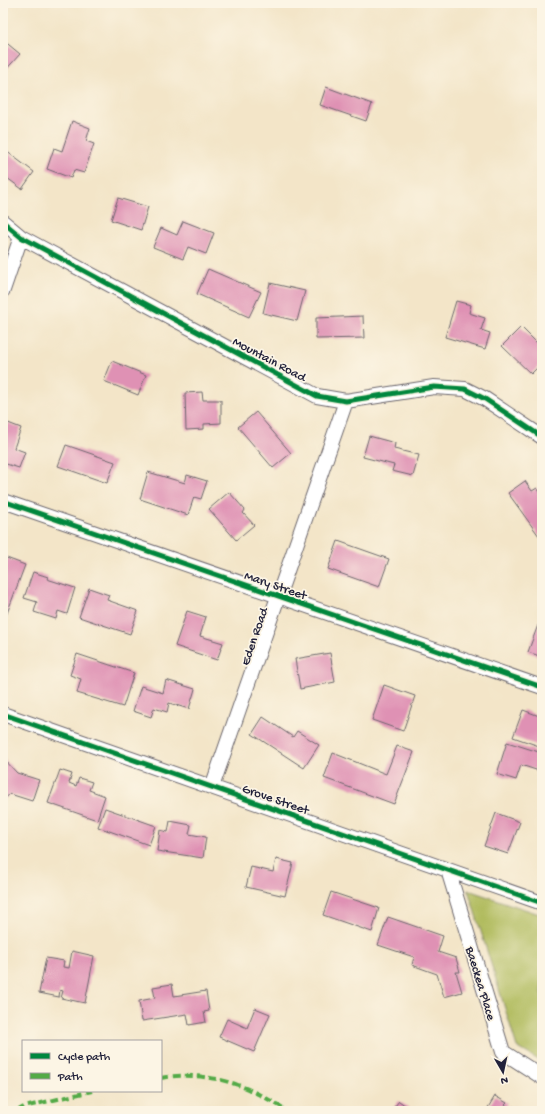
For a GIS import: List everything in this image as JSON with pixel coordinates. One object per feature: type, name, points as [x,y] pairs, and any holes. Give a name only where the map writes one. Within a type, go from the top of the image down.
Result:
[{"type":"street","name":"Mountain Road","points":[[3,222],[21,237],[317,396],[346,401],[434,387],[465,389],[485,399],[542,437]]},
{"type":"street","points":[[3,290],[21,237]]},
{"type":"street","name":"Eden Road","points":[[212,787],[346,401]]},
{"type":"street","name":"Mary Street","points":[[3,501],[542,687]]},
{"type":"street","name":"Grove Street","points":[[3,714],[542,903]]},
{"type":"street","name":"Baeckea Place","points":[[448,870],[503,1052],[542,1076]]},
{"type":"green space","points":[[468,890],[542,915],[542,1062],[517,1047]]},
{"type":"building","points":[[3,40],[20,54],[3,73]]},
{"type":"building","points":[[326,87],[372,104],[366,121],[320,105]]},
{"type":"building","points":[[72,121],[90,128],[86,141],[94,144],[84,173],[74,170],[71,178],[47,169],[54,148],[62,151]]},
{"type":"building","points":[[6,151],[34,172],[22,189],[3,175],[3,155]]},
{"type":"building","points":[[118,198],[148,207],[141,230],[111,220]]},
{"type":"building","points":[[183,221],[214,233],[206,254],[188,247],[183,259],[153,247],[161,228],[177,235]]},
{"type":"building","points":[[208,269],[261,292],[249,317],[197,294]]},
{"type":"building","points":[[270,283],[305,291],[297,321],[263,313]]},
{"type":"building","points":[[456,301],[471,305],[469,313],[485,318],[481,330],[490,333],[485,349],[445,337]]},
{"type":"building","points":[[363,316],[364,338],[316,339],[316,318]]},
{"type":"building","points":[[521,327],[542,348],[542,363],[531,374],[502,346]]},
{"type":"building","points":[[112,361],[146,375],[138,395],[104,381]]},
{"type":"building","points":[[202,392],[203,400],[221,400],[221,423],[204,424],[204,429],[186,430],[185,393]]},
{"type":"building","points":[[256,412],[291,453],[273,468],[238,427]]},
{"type":"building","points":[[3,421],[21,428],[14,448],[25,452],[19,468],[3,463]]},
{"type":"building","points":[[369,436],[395,443],[394,449],[419,455],[413,476],[392,471],[394,465],[363,457]]},
{"type":"building","points":[[66,445],[115,462],[107,483],[58,466]]},
{"type":"building","points":[[148,472],[185,483],[187,475],[207,481],[201,499],[194,497],[188,515],[140,499]]},
{"type":"building","points":[[525,481],[532,491],[537,488],[542,495],[542,534],[539,536],[508,493]]},
{"type":"building","points":[[229,492],[245,510],[243,513],[254,525],[236,540],[209,509]]},
{"type":"building","points":[[338,541],[389,559],[379,587],[328,569]]},
{"type":"building","points":[[4,557],[25,565],[3,624],[3,559]]},
{"type":"building","points":[[33,572],[48,577],[47,579],[75,588],[67,614],[58,611],[56,619],[34,612],[37,602],[24,598]]},
{"type":"building","points":[[89,588],[109,595],[107,600],[138,611],[130,634],[79,617]]},
{"type":"building","points":[[187,611],[206,617],[200,636],[223,643],[217,660],[175,646]]},
{"type":"building","points":[[538,625],[542,626],[542,657],[528,652]]},
{"type":"building","points":[[330,653],[335,682],[300,689],[295,659]]},
{"type":"building","points":[[77,654],[134,673],[123,707],[77,693],[81,679],[70,675]]},
{"type":"building","points":[[166,680],[195,689],[189,709],[169,703],[167,712],[154,708],[151,717],[133,711],[141,686],[163,693]]},
{"type":"building","points":[[384,685],[415,696],[403,731],[372,720]]},
{"type":"building","points":[[523,710],[542,717],[542,747],[513,737]]},
{"type":"building","points":[[263,717],[293,737],[297,731],[319,745],[304,768],[252,734]]},
{"type":"building","points":[[507,742],[542,753],[542,772],[521,765],[516,780],[497,774]]},
{"type":"building","points":[[397,746],[414,752],[394,804],[324,778],[333,753],[386,774]]},
{"type":"building","points":[[3,758],[17,773],[39,780],[32,801],[10,794],[3,800]]},
{"type":"building","points":[[60,770],[72,774],[69,783],[76,786],[79,778],[92,782],[89,790],[105,796],[97,820],[48,803]]},
{"type":"building","points":[[105,808],[156,826],[149,845],[98,827]]},
{"type":"building","points":[[496,813],[520,822],[508,854],[484,846]]},
{"type":"building","points":[[170,821],[191,825],[189,834],[206,837],[203,858],[157,851],[160,830],[168,832]]},
{"type":"building","points":[[276,859],[293,863],[285,896],[246,887],[251,867],[273,872]]},
{"type":"building","points":[[331,892],[379,908],[372,932],[323,915]]},
{"type":"building","points":[[388,917],[443,936],[438,952],[456,958],[460,972],[456,972],[462,992],[444,997],[437,974],[412,965],[414,957],[378,945]]},
{"type":"building","points":[[72,951],[94,956],[85,1003],[61,998],[63,991],[60,990],[59,997],[39,993],[46,958],[64,961],[63,967],[69,968]]},
{"type":"building","points":[[172,984],[174,996],[206,991],[209,1011],[204,1012],[206,1022],[189,1025],[187,1014],[142,1021],[139,1001],[155,998],[153,987]]},
{"type":"building","points":[[255,1008],[270,1014],[254,1052],[219,1037],[227,1019],[247,1028]]},
{"type":"building","points":[[495,1096],[507,1103],[505,1105],[512,1109],[513,1106],[521,1111],[486,1111]]},
{"type":"building","points":[[399,1101],[413,1111],[391,1111]]},
{"type":"marked path","points":[[162,1078],[190,1076],[230,1082],[257,1093],[288,1111]]},
{"type":"marked path","points":[[17,1111],[24,1107],[88,1092]]},
{"type":"cycle path","points":[[3,222],[21,237],[317,396],[346,401],[434,387],[465,389],[485,399],[542,437]]},
{"type":"cycle path","points":[[3,501],[542,687]]},
{"type":"cycle path","points":[[3,714],[542,903]]}]
